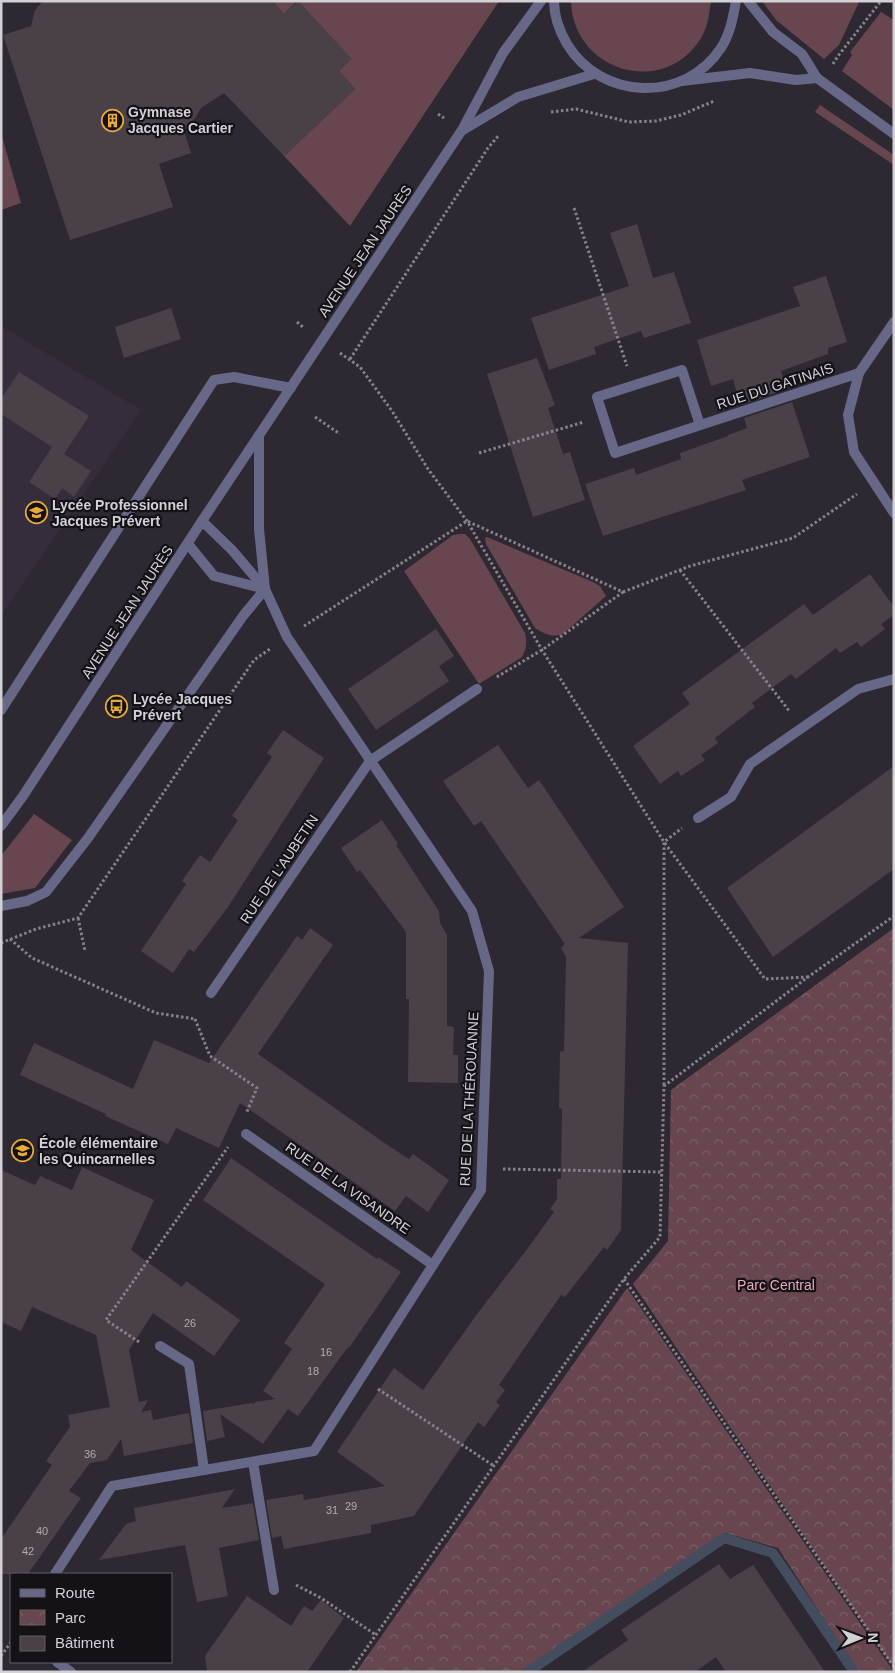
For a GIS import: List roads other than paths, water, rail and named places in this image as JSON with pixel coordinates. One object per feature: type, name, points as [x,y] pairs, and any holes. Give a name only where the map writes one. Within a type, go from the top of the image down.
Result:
[{"type":"street","name":"AVENUE JEAN JAURÈS","points":[[1,826],[23,796],[202,521],[462,130],[503,53],[540,1]]},
{"type":"street","points":[[554,1],[561,34],[575,56],[594,74],[622,86],[652,89],[681,82],[750,73],[796,80],[817,78]]},
{"type":"street","points":[[681,82],[703,68],[721,48],[732,24],[736,1]]},
{"type":"street","points":[[748,1],[773,32],[802,54],[817,78],[894,134]]},
{"type":"street","name":"AVENUE JEAN JAURÈS","points":[[462,130],[518,97],[594,74]]},
{"type":"street","points":[[894,322],[859,373],[848,415],[854,452],[894,512]]},
{"type":"street","name":"RUE DU GATINAIS","points":[[700,425],[682,370],[597,397],[615,453],[859,373]]},
{"type":"street","points":[[1,710],[214,380],[234,377],[291,388]]},
{"type":"street","name":"RUE DE LA THÉROUANNE","points":[[259,435],[259,529],[265,589]]},
{"type":"street","name":"RUE DE LA THÉROUANNE","points":[[56,1573],[112,1486],[314,1451],[481,1190],[489,971],[472,912],[287,637],[265,589],[232,550],[202,521]]},
{"type":"street","points":[[1,906],[27,901],[46,892],[88,838],[243,616],[265,589],[214,576],[188,544]]},
{"type":"street","points":[[698,818],[731,797],[750,764],[858,690],[894,679]]},
{"type":"street","points":[[370,761],[477,689]]},
{"type":"street","name":"RUE DE L'AUBETIN","points":[[210,993],[370,761]]},
{"type":"street","name":"RUE DE LA VISANDRE","points":[[243,1132],[433,1265]]},
{"type":"street","points":[[160,1346],[189,1364],[204,1470]]},
{"type":"street","points":[[253,1462],[274,1590]]},
{"type":"street","points":[[58,1663],[72,1672]]},
{"type":"waterway","points":[[528,1672],[724,1538],[773,1553],[854,1672]]},
{"type":"place","name":"Gymnase Jacques Cartier","points":[[112,120]]},
{"type":"place","name":"Lycée Professionnel Jacques Prévert","points":[[36,513]]},
{"type":"place","name":"Lycée Jacques Prévert","points":[[117,707]]},
{"type":"place","name":"École élémentaire les Quincarnelles","points":[[23,1151]]},
{"type":"park label","name":"Parc Central","points":[[776,1285]]}]
